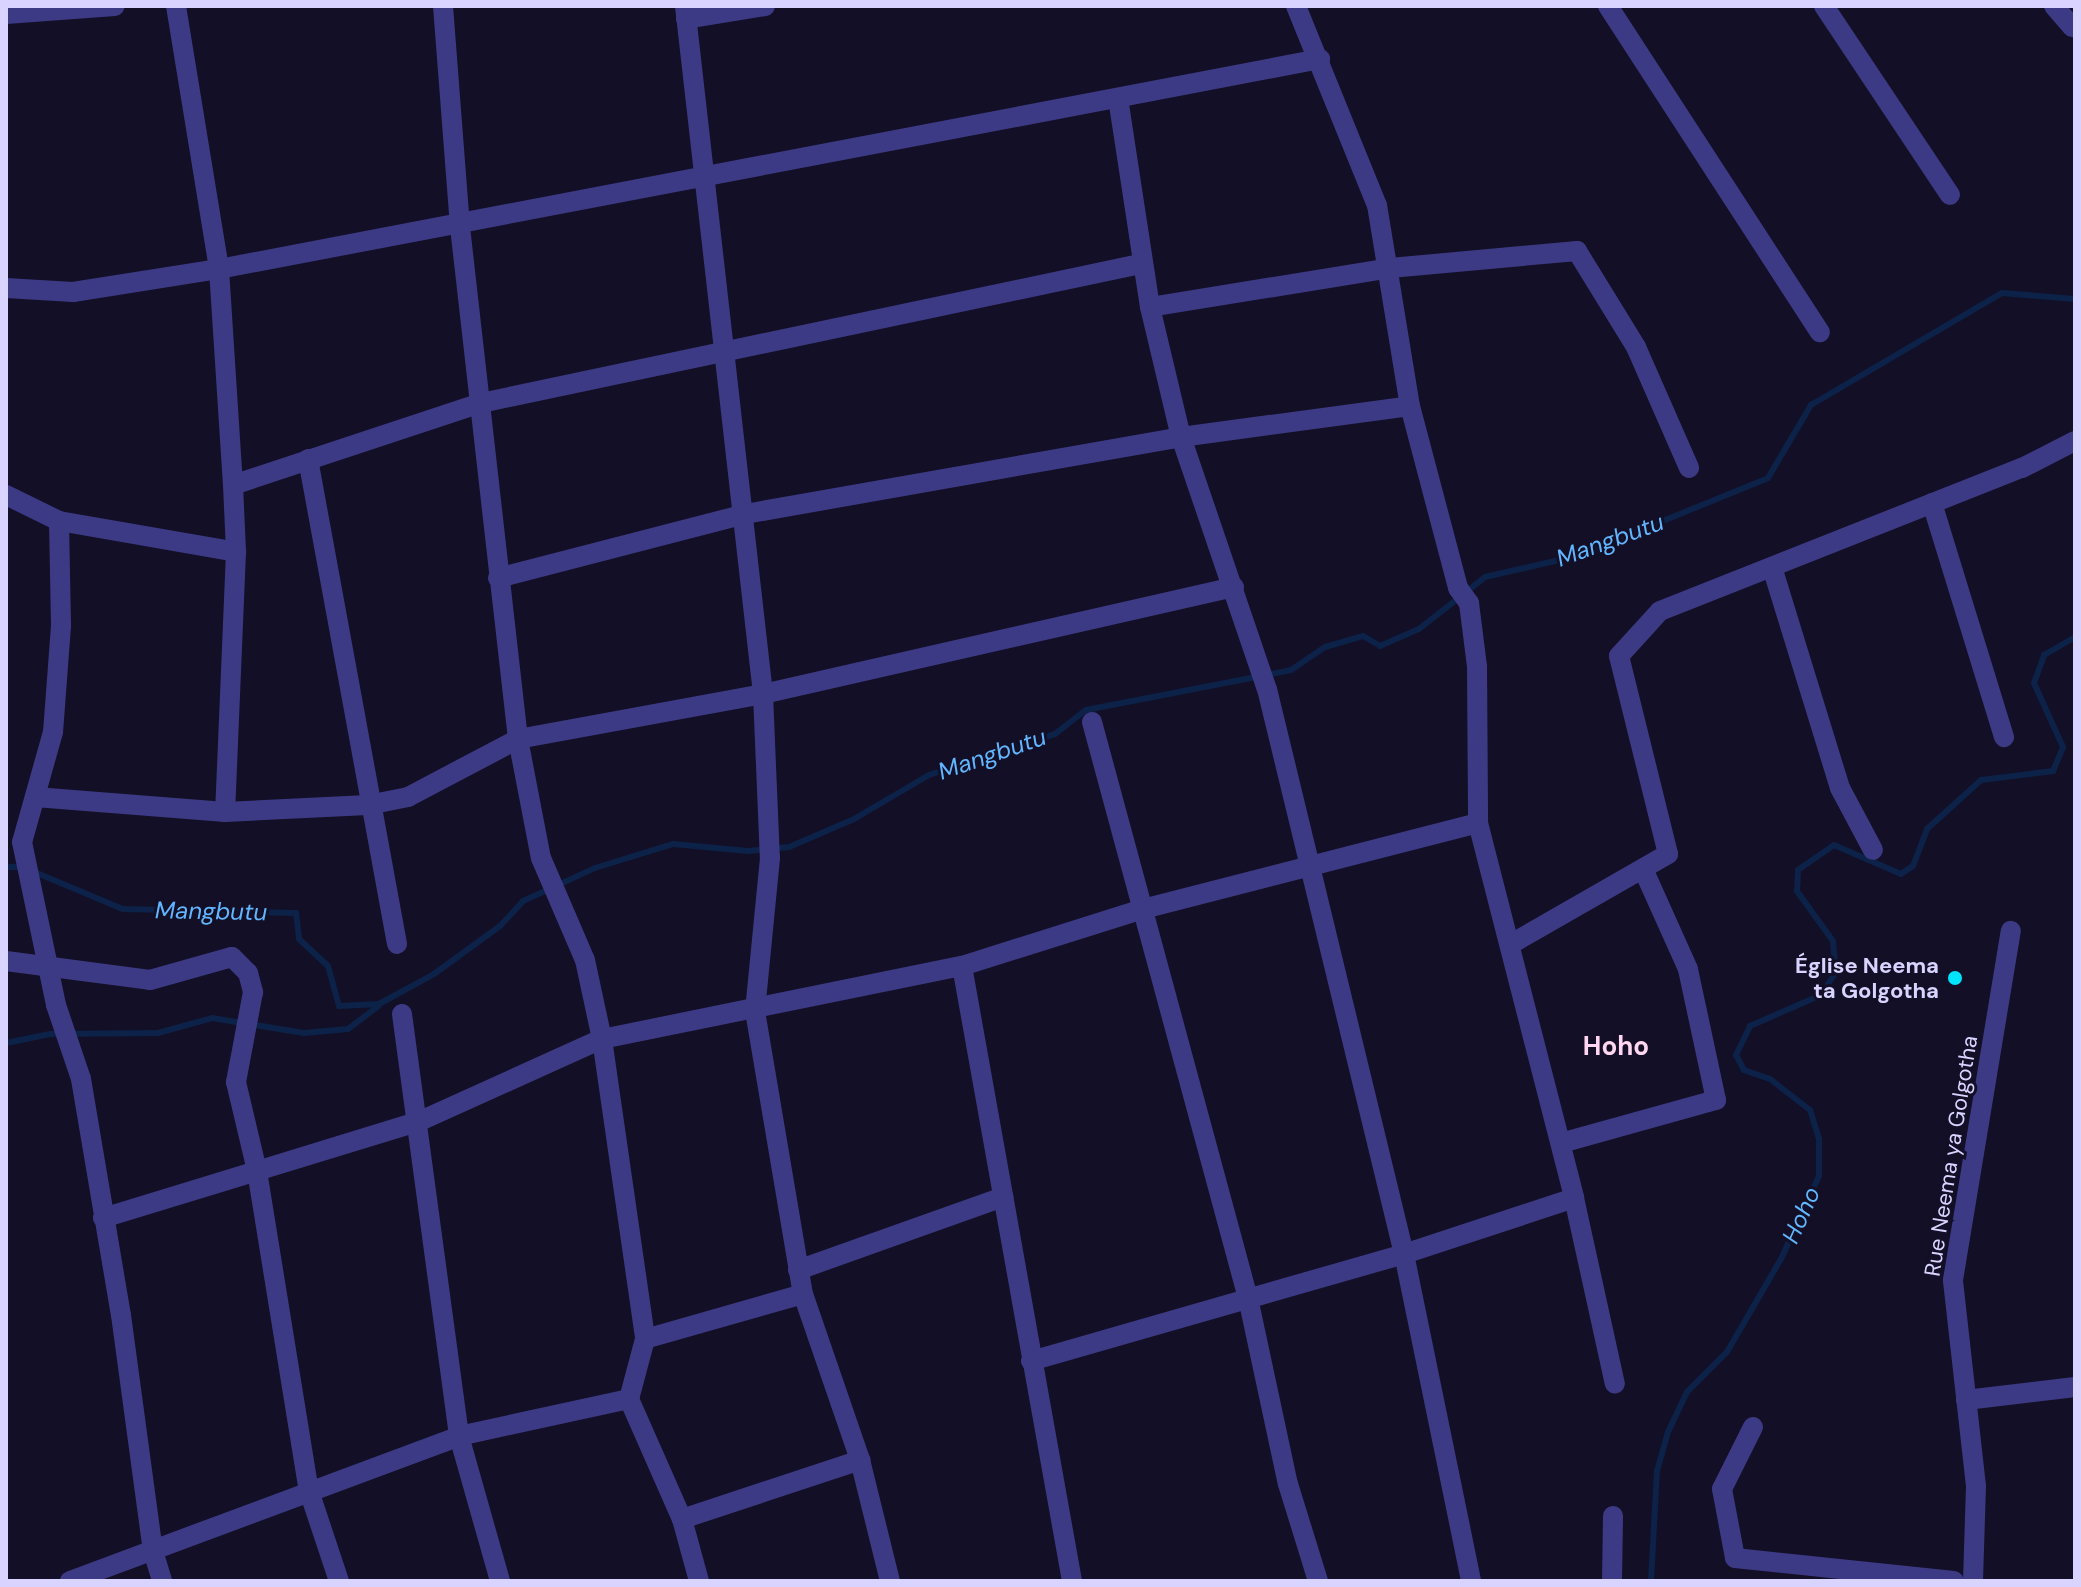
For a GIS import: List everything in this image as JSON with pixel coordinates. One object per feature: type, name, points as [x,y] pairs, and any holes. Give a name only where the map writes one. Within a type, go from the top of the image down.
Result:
[{"type":"street","points":[[6,14],[115,6]]},
{"type":"street","points":[[176,6],[219,269],[233,485],[236,552],[225,812]]},
{"type":"street","points":[[443,6],[460,227],[518,739],[541,858],[585,960],[602,1039],[645,1339],[629,1399],[682,1519],[699,1581]]},
{"type":"street","points":[[765,6],[685,12],[700,176],[745,514],[763,694],[770,858],[755,1011],[803,1294],[860,1460],[890,1581]]},
{"type":"street","points":[[1296,6],[1377,205],[1390,268],[1410,406],[1464,596],[1477,666],[1478,823],[1561,1143],[1615,1384]]},
{"type":"street","points":[[1608,6],[1820,332]]},
{"type":"street","points":[[1824,6],[1950,195]]},
{"type":"street","points":[[2054,6],[2072,27]]},
{"type":"street","points":[[6,288],[73,292],[460,227],[700,176],[1320,59]]},
{"type":"street","points":[[1118,98],[1140,264],[1150,307],[1181,437],[1267,689],[1404,1254],[1471,1581]]},
{"type":"street","points":[[1150,307],[1390,268],[1577,251],[1636,347],[1689,468]]},
{"type":"street","points":[[233,485],[481,403],[723,348],[1140,264]]},
{"type":"street","points":[[498,578],[745,514],[1181,437],[1410,406]]},
{"type":"street","points":[[1511,944],[1668,854],[1619,656],[1660,611],[1932,503],[2075,441]]},
{"type":"street","points":[[308,459],[368,805],[397,944]]},
{"type":"street","points":[[6,495],[59,521],[236,552]]},
{"type":"street","points":[[1932,503],[2004,737]]},
{"type":"street","points":[[59,521],[61,626],[53,732],[22,842],[48,963],[81,1079],[153,1551],[162,1581]]},
{"type":"street","points":[[1772,567],[1840,788],[1873,850]]},
{"type":"street","points":[[35,797],[225,812],[368,805],[408,797],[518,739],[763,694],[1234,587]]},
{"type":"street","points":[[1092,722],[1248,1298],[1288,1484],[1318,1581]]},
{"type":"street","points":[[103,1218],[420,1121],[602,1039],[755,1011],[962,966],[1143,909],[1478,823]]},
{"type":"street","points":[[1561,1143],[1716,1100],[1688,969],[1643,869]]},
{"type":"street","name":"Rue Neema ya Golgotha","points":[[1973,1581],[1976,1486],[1953,1280],[2011,931]]},
{"type":"street","points":[[6,961],[48,963],[150,980],[232,957],[248,973],[253,992],[242,1035],[236,1082],[257,1171],[309,1491],[339,1581]]},
{"type":"street","points":[[962,966],[1072,1581]]},
{"type":"street","points":[[402,1014],[420,1121],[459,1436],[500,1581]]},
{"type":"street","points":[[798,1270],[1003,1197]]},
{"type":"street","points":[[1031,1361],[1404,1254],[1574,1198]]},
{"type":"street","points":[[645,1339],[803,1294]]},
{"type":"street","points":[[1966,1400],[2075,1387]]},
{"type":"street","points":[[70,1581],[459,1436],[629,1399]]},
{"type":"street","points":[[1753,1427],[1722,1489],[1735,1558],[1954,1581]]},
{"type":"street","points":[[682,1519],[860,1460]]},
{"type":"street","points":[[1612,1581],[1613,1516]]},
{"type":"waterway","name":"Mangbutu","points":[[32,871],[123,909],[296,913],[299,939],[328,966],[339,1006],[379,1004],[434,974],[500,926],[523,901],[595,868],[673,844],[748,851],[789,847],[854,819],[929,775],[1055,734],[1086,710],[1291,670],[1325,647],[1363,636],[1380,646],[1419,629],[1485,577],[1577,556],[1768,478],[1811,405],[2002,293],[2075,299]]},
{"type":"waterway","name":"Hoho","points":[[1651,1581],[1657,1471],[1668,1432],[1687,1392],[1727,1352],[1781,1259],[1819,1176],[1819,1139],[1810,1110],[1770,1079],[1744,1070],[1736,1055],[1750,1026],[1821,995],[1836,972],[1833,941],[1797,891],[1798,870],[1834,845],[1901,874],[1913,866],[1927,829],[1981,780],[2053,771],[2063,747],[2034,683],[2044,655],[2075,637]]},
{"type":"waterway","name":"Mangbutu","points":[[6,867],[21,867]]},
{"type":"waterway","points":[[6,1043],[50,1034],[158,1033],[212,1018],[304,1033],[348,1029],[378,1006]]},
{"type":"place","name":"Église Neema ta Golgotha","points":[[1955,978]]},
{"type":"district","name":"Hoho","points":[[1616,1047]]}]
